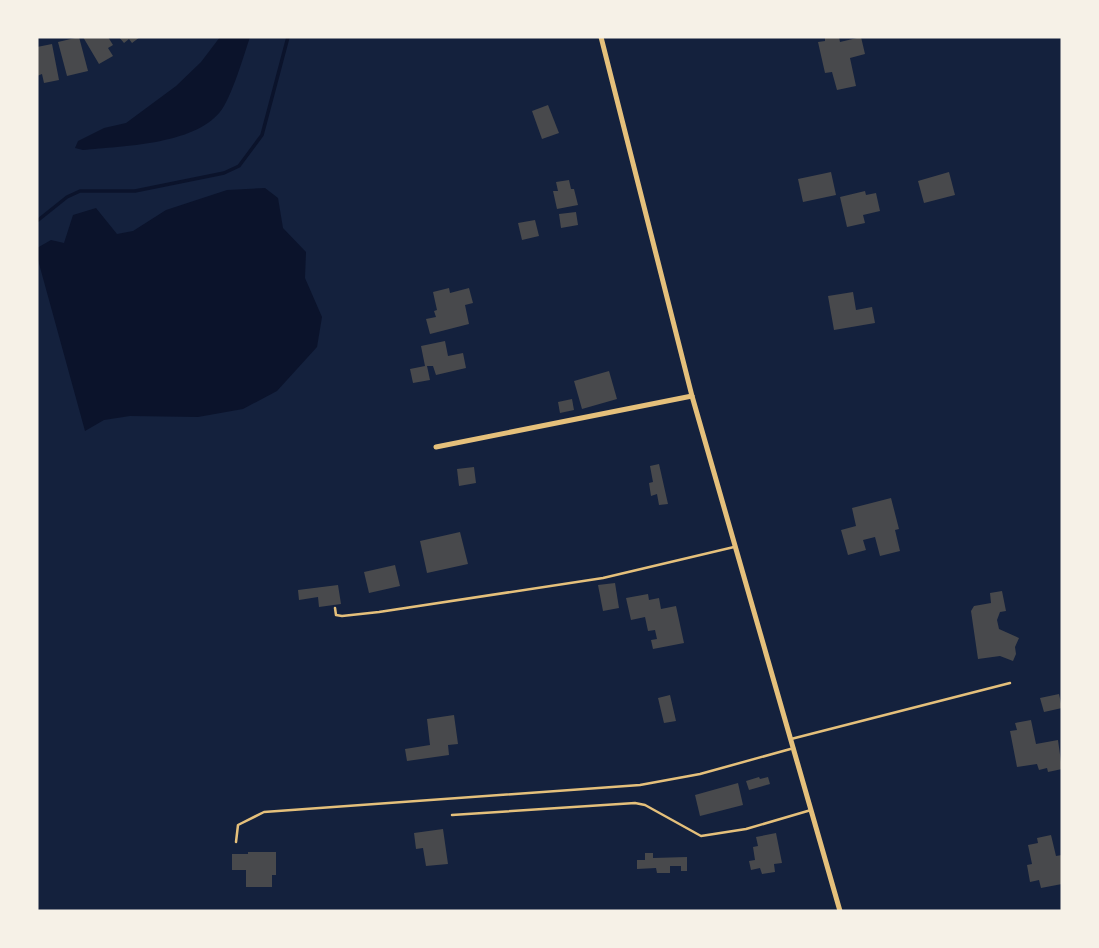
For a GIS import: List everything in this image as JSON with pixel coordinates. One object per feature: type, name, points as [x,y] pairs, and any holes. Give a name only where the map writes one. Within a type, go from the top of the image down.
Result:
[{"type":"street","points":[[601,37],[692,396],[840,911]]},
{"type":"street","points":[[436,447],[692,396]]},
{"type":"lane","points":[[335,608],[336,615],[366,614],[603,578],[737,547]]},
{"type":"lane","points":[[791,739],[1010,683]]},
{"type":"lane","points":[[236,842],[238,825],[264,812],[639,785],[700,774],[794,748]]},
{"type":"lane","points":[[452,815],[635,803],[645,805],[701,835],[746,829],[811,810]]},
{"type":"water","points":[[220,37],[250,37],[228,97],[220,112],[208,123],[193,131],[156,142],[83,150],[75,148],[78,141],[104,128],[126,123],[176,86],[201,62]]},
{"type":"water","points":[[265,188],[278,198],[283,228],[306,252],[305,278],[322,317],[317,347],[277,391],[243,409],[198,417],[130,416],[104,420],[85,431],[37,248],[51,240],[64,243],[73,215],[96,208],[117,234],[133,231],[166,210],[227,190]]},
{"type":"building","points":[[79,37],[88,71],[67,76],[58,42]]},
{"type":"building","points":[[83,37],[108,37],[113,45],[108,48],[113,56],[99,64]]},
{"type":"building","points":[[119,37],[140,37],[132,43],[129,39],[124,43]]},
{"type":"building","points":[[825,37],[839,37],[840,42],[861,37],[865,54],[850,58],[856,86],[837,90],[832,72],[825,73],[818,42],[825,41]]},
{"type":"building","points":[[52,44],[59,80],[44,83],[42,74],[37,76],[37,47]]},
{"type":"building","points":[[548,105],[559,133],[542,139],[532,111]]},
{"type":"building","points":[[831,172],[836,195],[803,202],[798,179]]},
{"type":"building","points":[[949,172],[955,195],[924,203],[918,181]]},
{"type":"building","points":[[569,180],[578,205],[557,209],[553,191],[558,191],[556,182]]},
{"type":"building","points":[[865,191],[866,195],[876,193],[880,211],[863,215],[865,223],[847,227],[840,197]]},
{"type":"building","points":[[576,212],[578,225],[561,228],[559,214]]},
{"type":"building","points":[[535,220],[539,236],[522,240],[518,223]]},
{"type":"building","points":[[449,288],[450,293],[469,288],[473,303],[465,305],[469,324],[430,334],[426,319],[436,317],[434,311],[437,310],[433,292]]},
{"type":"building","points":[[853,292],[856,310],[872,307],[875,323],[834,330],[828,296]]},
{"type":"building","points":[[445,341],[448,356],[463,353],[466,368],[436,375],[433,366],[427,366],[430,380],[413,383],[410,369],[425,366],[421,346]]},
{"type":"building","points":[[609,371],[617,399],[582,409],[574,381]]},
{"type":"building","points":[[572,399],[574,410],[560,413],[558,402]]},
{"type":"building","points":[[659,464],[668,504],[659,505],[657,494],[651,496],[649,483],[653,482],[650,466]]},
{"type":"building","points":[[474,467],[476,483],[459,486],[457,469]]},
{"type":"building","points":[[891,498],[899,529],[895,530],[900,551],[880,556],[875,537],[863,540],[866,550],[848,555],[841,530],[856,526],[852,508]]},
{"type":"building","points":[[460,532],[468,564],[427,573],[420,541]]},
{"type":"building","points":[[395,565],[400,586],[369,593],[364,572]]},
{"type":"building","points":[[615,583],[619,608],[603,611],[598,585]]},
{"type":"building","points":[[338,585],[341,604],[319,607],[318,597],[299,600],[298,590]]},
{"type":"building","points":[[1002,591],[1006,611],[1000,612],[997,620],[999,629],[1019,638],[1015,647],[1016,654],[1013,661],[1000,656],[978,659],[971,611],[974,606],[991,603],[990,593]]},
{"type":"building","points":[[648,594],[649,600],[659,598],[661,609],[676,606],[684,643],[653,649],[651,640],[657,639],[655,630],[648,631],[645,617],[631,620],[626,598]]},
{"type":"building","points":[[1059,694],[1062,708],[1044,712],[1040,698]]},
{"type":"building","points":[[670,695],[676,721],[664,723],[658,698]]},
{"type":"building","points":[[454,715],[458,744],[448,745],[449,755],[407,761],[405,749],[430,745],[427,719]]},
{"type":"building","points":[[1031,720],[1036,744],[1058,740],[1062,769],[1048,772],[1047,768],[1039,770],[1037,764],[1017,767],[1010,731],[1017,730],[1015,723]]},
{"type":"building","points":[[768,777],[770,784],[749,790],[746,781]]},
{"type":"building","points":[[738,783],[743,805],[700,816],[695,795]]},
{"type":"building","points":[[443,829],[448,864],[426,866],[423,848],[416,849],[414,833]]},
{"type":"building","points":[[776,833],[782,863],[774,864],[775,872],[762,874],[760,868],[751,870],[749,861],[755,860],[753,847],[758,846],[756,837]]},
{"type":"building","points":[[1051,835],[1056,856],[1062,855],[1062,884],[1041,888],[1039,880],[1030,882],[1027,865],[1032,864],[1028,845],[1038,843],[1037,838]]},
{"type":"building","points":[[276,852],[276,875],[272,875],[272,887],[246,887],[246,870],[232,870],[232,854]]},
{"type":"building","points":[[645,853],[653,853],[653,858],[687,857],[687,871],[681,871],[681,866],[670,866],[670,873],[657,873],[656,868],[637,869],[637,860],[645,860]]},
{"type":"waterway","points":[[37,221],[67,197],[80,191],[135,191],[224,173],[239,166],[262,135],[288,37]]}]
